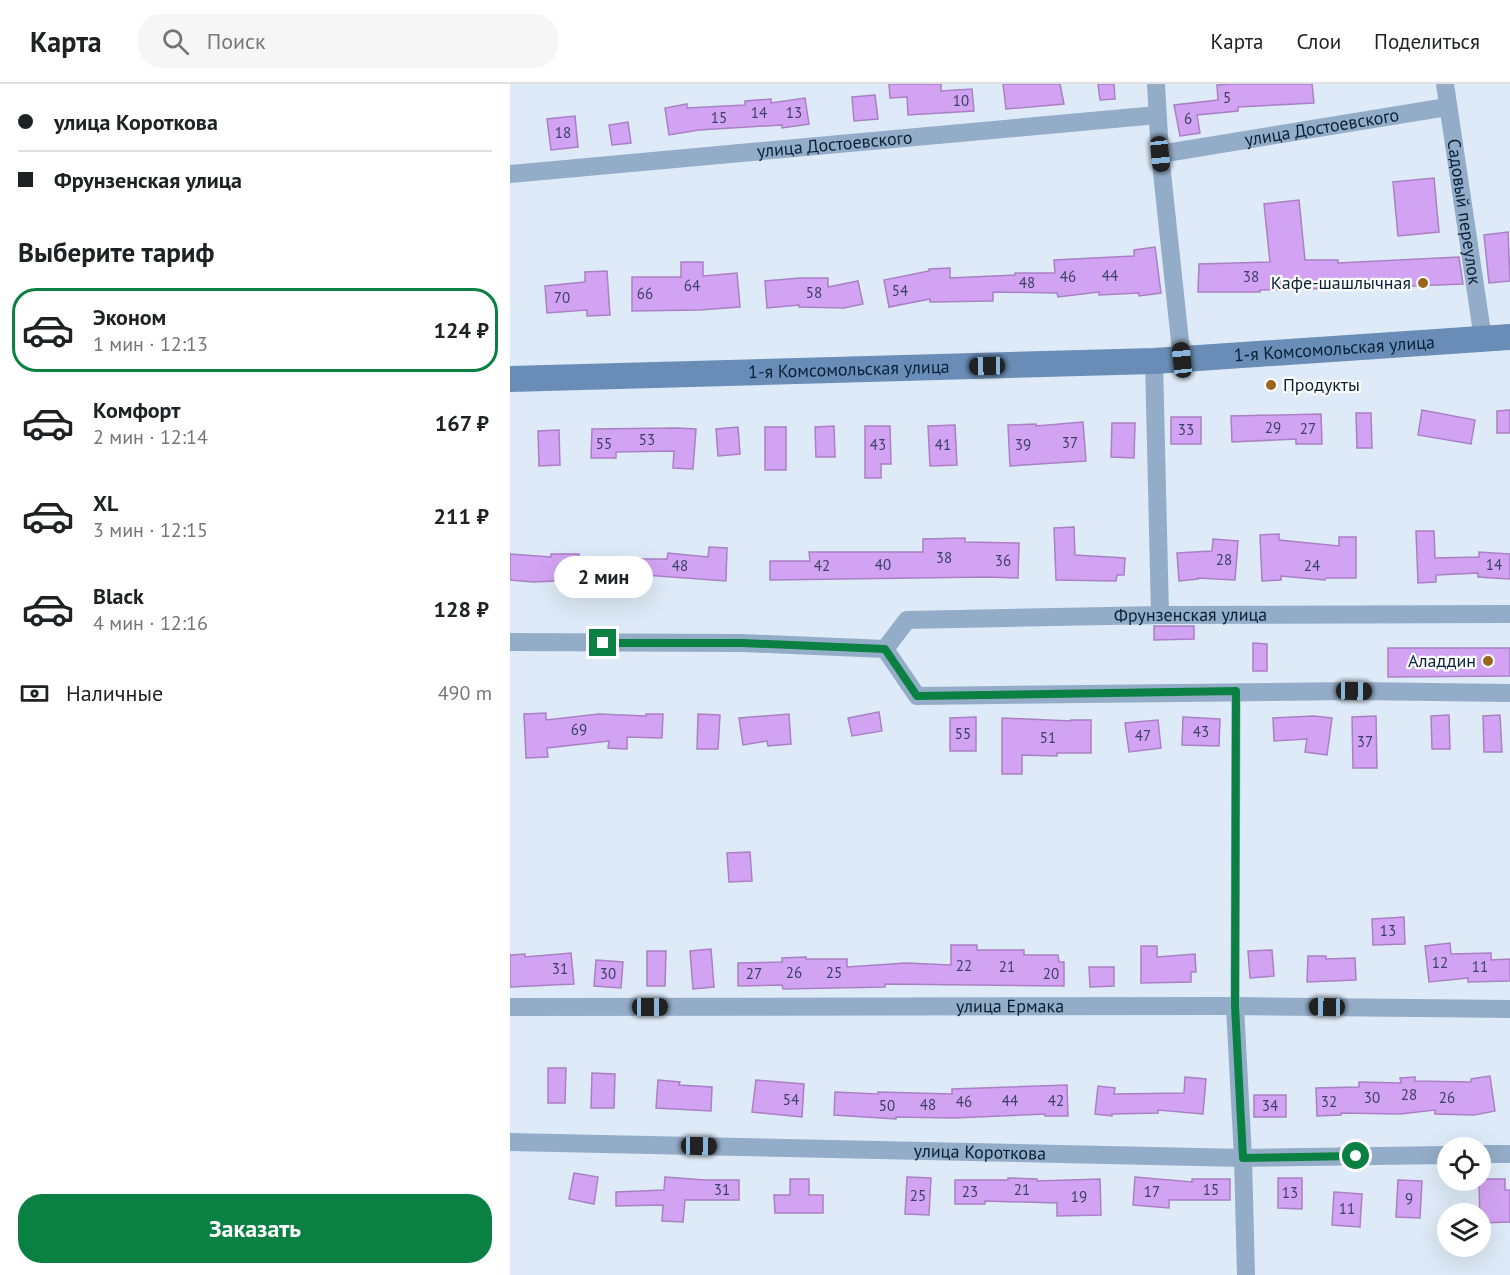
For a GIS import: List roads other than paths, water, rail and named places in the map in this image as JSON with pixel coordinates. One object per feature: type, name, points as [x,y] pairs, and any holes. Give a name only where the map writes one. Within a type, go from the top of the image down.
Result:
[{"type":"main road","name":"1-я Комсомольская улица","points":[[510,379],[1182,360],[1510,337]]},
{"type":"street","points":[[1156,84],[1160,154],[1182,360]]},
{"type":"street","name":"Садовый переулок","points":[[1445,84],[1483,339]]},
{"type":"street","name":"улица Достоевского","points":[[1160,154],[1448,107]]},
{"type":"street","name":"улица Достоевского","points":[[510,174],[1157,115]]},
{"type":"street","points":[[1154,361],[1160,615]]},
{"type":"street","name":"Фрунзенская улица","points":[[885,649],[906,620],[1160,615],[1510,614]]},
{"type":"street","points":[[511,642],[742,643],[885,649],[917,696],[1236,691],[1510,693]]},
{"type":"street","points":[[1235,1006],[1246,1275]]},
{"type":"street","name":"улица Ермака","points":[[510,1007],[1235,1006],[1510,1009]]},
{"type":"street","name":"улица Короткова","points":[[510,1142],[1243,1158],[1437,1155]]},
{"type":"street","points":[[1491,1154],[1510,1154]]},
{"type":"lane","points":[[1235,1006],[1236,691]]},
{"type":"place","name":"Кафе-шашлычная","points":[[1423,283]]},
{"type":"place","name":"Продукты","points":[[1271,385]]},
{"type":"place","name":"Аладдин","points":[[1488,661]]}]
